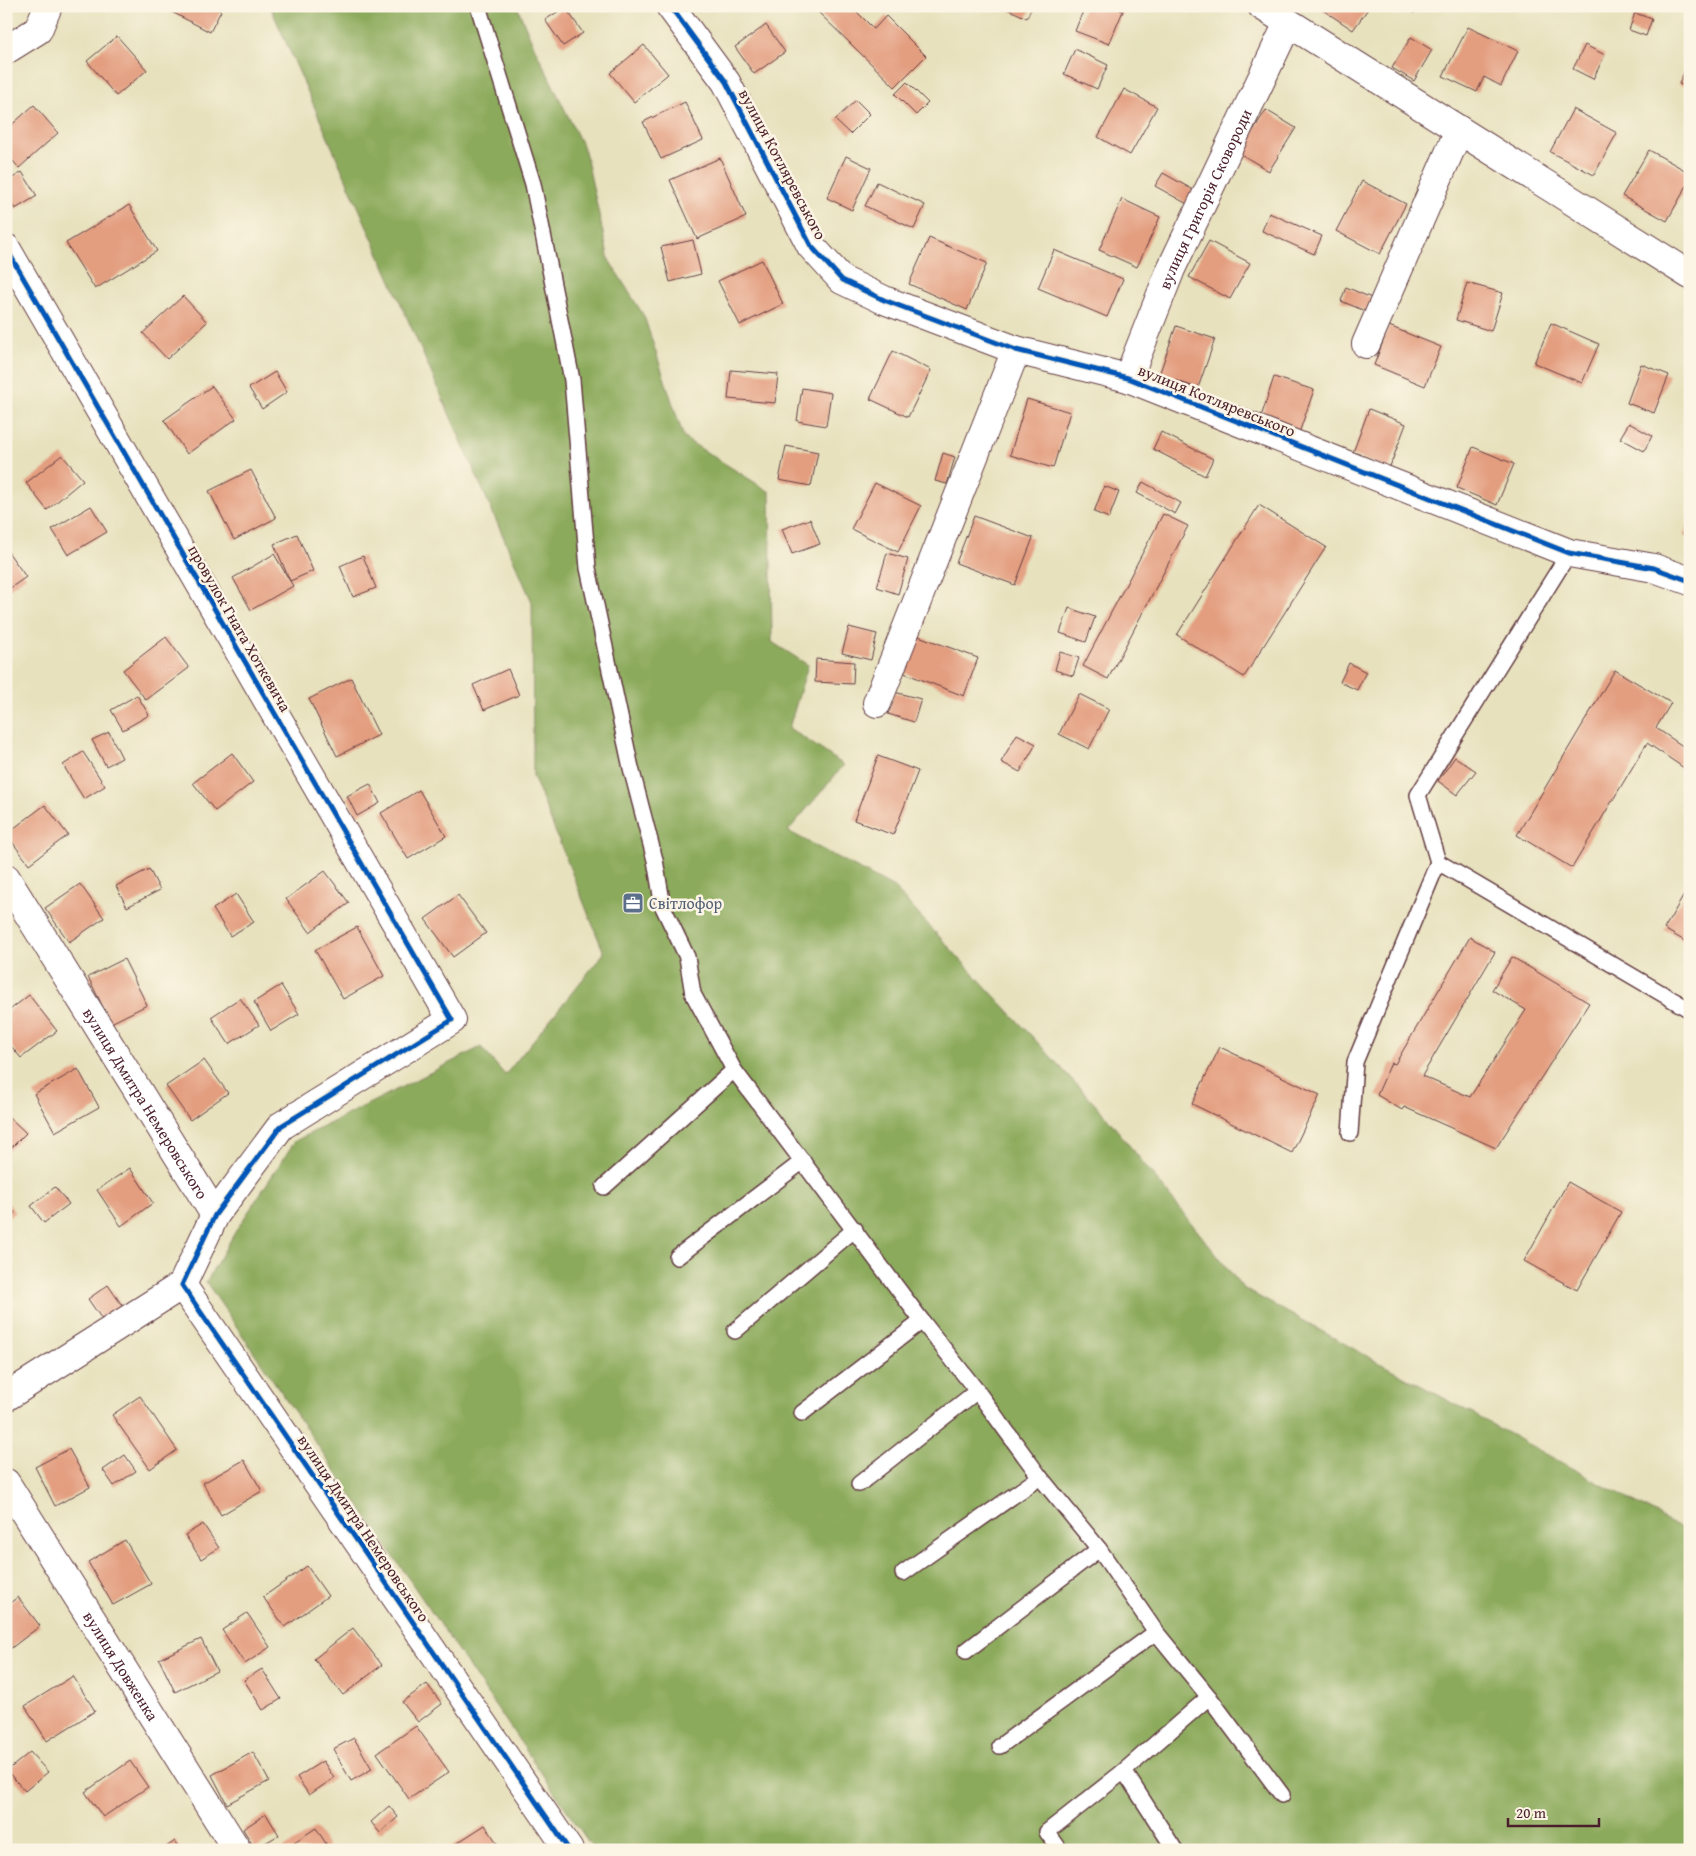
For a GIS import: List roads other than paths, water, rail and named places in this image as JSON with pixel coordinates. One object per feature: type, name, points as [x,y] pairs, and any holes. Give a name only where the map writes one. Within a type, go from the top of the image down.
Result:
[{"type":"street","points":[[6,50],[38,30],[48,6]]},
{"type":"street","name":"вулиця Котляревського","points":[[670,6],[726,82],[811,246],[842,280],[884,300],[1016,350],[1128,378],[1569,553],[1654,568],[1690,581]]},
{"type":"street","points":[[1262,6],[1690,275]]},
{"type":"street","name":"вулиця Григорія Сковороди","points":[[1128,378],[1171,269],[1288,23]]},
{"type":"street","points":[[1366,344],[1459,130]]},
{"type":"street","name":"провулок Гната Хоткевича","points":[[6,248],[452,1020],[281,1126],[216,1214]]},
{"type":"street","points":[[877,703],[1016,350]]},
{"type":"street","name":"вулиця Дмитра Немеровського","points":[[6,878],[216,1214],[182,1285],[569,1850]]},
{"type":"street","points":[[6,1397],[182,1285]]},
{"type":"street","name":"вулиця Довженка","points":[[6,1483],[237,1850]]},
{"type":"lane","points":[[478,6],[533,184],[572,380],[588,568],[631,768],[655,860],[663,908],[687,957],[693,994],[734,1070],[1040,1477],[1099,1549],[1156,1632],[1209,1697],[1282,1795]]},
{"type":"lane","points":[[1350,1133],[1356,1062],[1438,862],[1418,795],[1569,553]]},
{"type":"lane","points":[[1438,862],[1690,1010]]},
{"type":"lane","points":[[604,1188],[734,1070]]},
{"type":"lane","points":[[677,1257],[803,1161]]},
{"type":"lane","points":[[735,1331],[855,1229]]},
{"type":"lane","points":[[802,1413],[922,1321]]},
{"type":"lane","points":[[859,1484],[977,1391]]},
{"type":"lane","points":[[902,1573],[1040,1477]]},
{"type":"lane","points":[[966,1651],[1099,1549]]},
{"type":"lane","points":[[1000,1746],[1156,1632]]},
{"type":"lane","points":[[1060,1850],[1047,1832],[1124,1771],[1209,1697]]},
{"type":"lane","points":[[1124,1771],[1175,1850]]},
{"type":"place","name":"Світлофор","points":[[633,903]]}]
